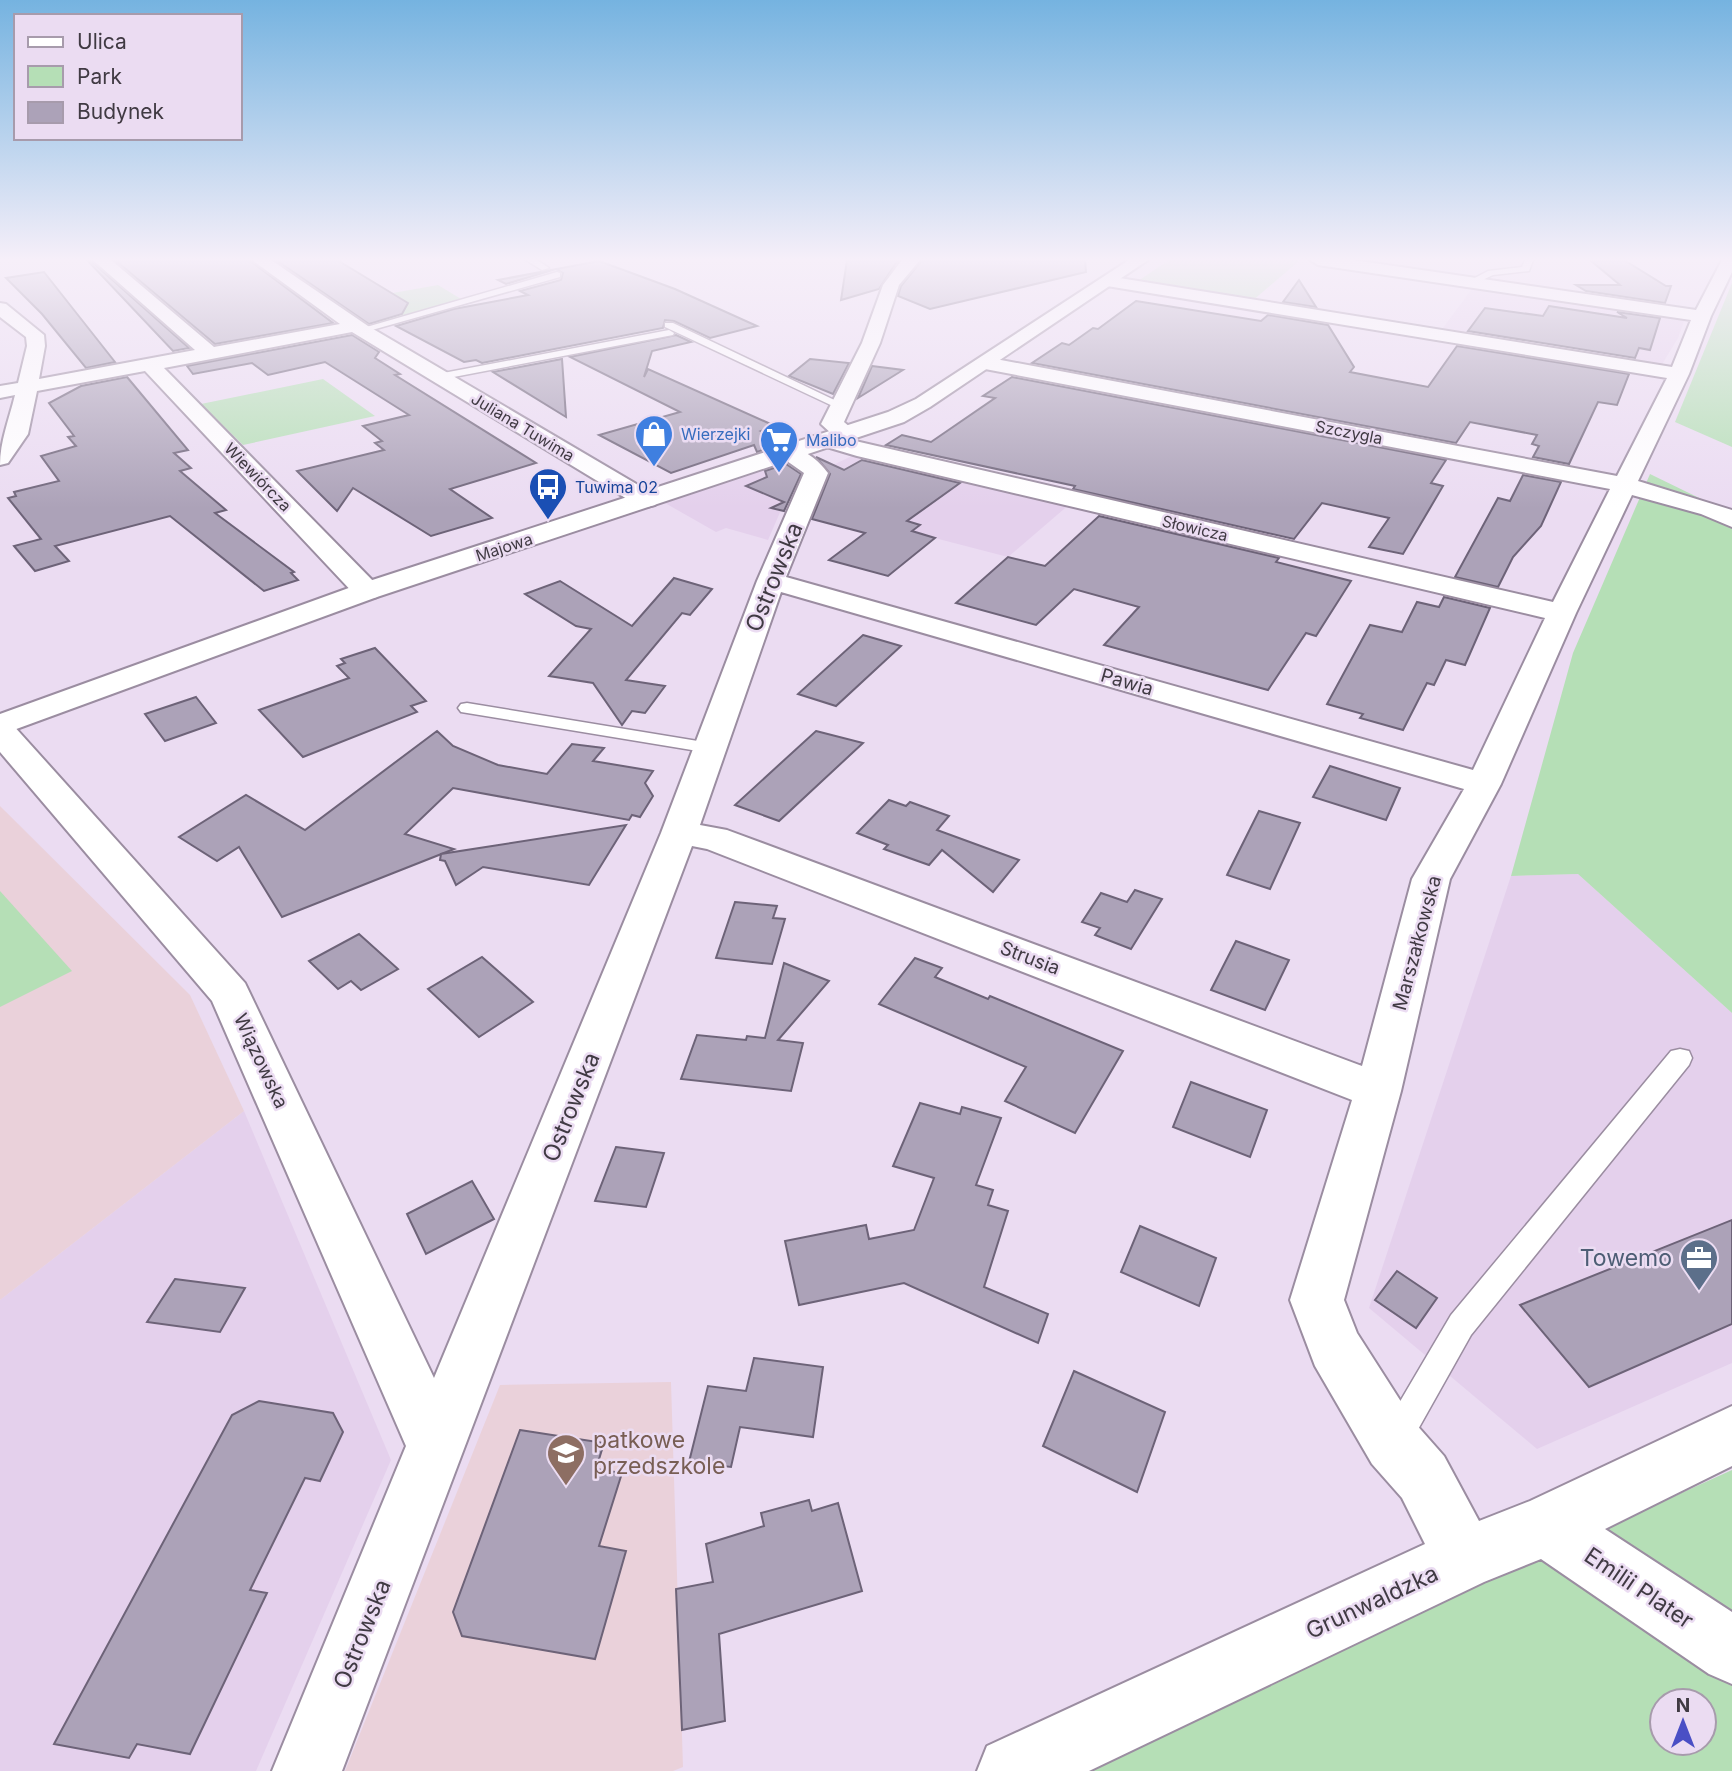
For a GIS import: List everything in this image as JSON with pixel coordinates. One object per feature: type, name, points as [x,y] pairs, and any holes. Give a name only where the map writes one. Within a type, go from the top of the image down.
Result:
[{"type":"street","points":[[0,458],[17,434],[29,387],[36,343]]},
{"type":"street","points":[[198,343],[210,353]]},
{"type":"street","points":[[0,392],[272,343]]},
{"type":"street","name":"Juliana Tuwima","points":[[383,343],[646,500]]},
{"type":"street","points":[[838,437],[832,424],[871,343]]},
{"type":"street","name":"Majowa","points":[[0,725],[367,592],[883,422],[923,403],[1015,343]]},
{"type":"street","points":[[1486,343],[1679,374]]},
{"type":"street","name":"Marszałkowska","points":[[1465,1558],[1423,1477],[1393,1443],[1335,1348],[1317,1300],[1378,1091],[1431,879],[1484,783],[1562,613],[1679,374],[1691,343]]},
{"type":"street","name":"Wiewiórcza","points":[[148,363],[367,592]]},
{"type":"street","name":"Szczygla","points":[[985,363],[1625,485],[1721,514]]},
{"type":"street","points":[[840,407],[883,422]]},
{"type":"street","name":"Słowicza","points":[[838,437],[858,449],[1562,613]]},
{"type":"street","name":"Ostrowska","points":[[307,1771],[679,833],[771,581],[816,473],[809,464],[788,453]]},
{"type":"street","name":"Pawia","points":[[771,581],[1484,783]]},
{"type":"street","name":"Wiązowska","points":[[0,731],[230,994],[436,1446]]},
{"type":"street","name":"Strusia","points":[[679,833],[714,838],[1378,1091]]},
{"type":"street","name":"Grunwaldzka","points":[[1013,1771],[1465,1558],[1546,1526],[1732,1435]]},
{"type":"street","name":"Emilii Plater","points":[[1546,1526],[1732,1651]]},
{"type":"lane","points":[[438,377],[603,343]]},
{"type":"lane","points":[[699,343],[840,407]]},
{"type":"lane","points":[[467,708],[710,748]]},
{"type":"lane","points":[[1393,1443],[1461,1325],[1680,1058]]},
{"type":"shaded area","points":[[1509,343],[1675,343],[1661,366]]},
{"type":"shaded area","points":[[854,455],[1071,503],[1008,557],[819,508],[833,465]]},
{"type":"shaded area","points":[[779,464],[797,471],[802,479],[781,510],[768,540],[726,528],[716,532],[665,503]]},
{"type":"shaded area","points":[[0,806],[190,995],[244,1111],[0,1300]]},
{"type":"shaded area","points":[[1578,874],[1732,1013],[1732,1363],[1537,1449],[1369,1308],[1511,876]]},
{"type":"shaded area","points":[[244,1111],[391,1460],[256,1771],[0,1771],[0,1300]]},
{"type":"shaded area","name":"patkowe przedszkole","points":[[671,1382],[683,1767],[673,1771],[345,1771],[500,1385]]},
{"type":"green space","points":[[1708,343],[1732,343],[1732,447],[1675,422]]},
{"type":"green space","points":[[323,379],[375,416],[243,445],[201,404]]},
{"type":"green space","points":[[1650,474],[1732,514],[1732,1013],[1578,874],[1511,876],[1573,653]]},
{"type":"green space","points":[[0,891],[72,971],[0,1007]]},
{"type":"green space","points":[[1732,1470],[1732,1771],[1069,1771]]},
{"type":"building","points":[[65,343],[100,343],[115,362],[86,368]]},
{"type":"building","points":[[165,343],[183,343],[189,348],[173,351]]},
{"type":"building","points":[[311,343],[364,343],[379,352],[375,358],[400,374],[395,375],[536,463],[450,489],[492,518],[431,536],[353,488],[337,511],[297,471],[384,450],[375,443],[382,441],[363,426],[409,415],[325,362],[268,375],[252,363],[193,374],[187,366]]},
{"type":"building","points":[[427,343],[587,343],[482,363],[476,360],[464,362]]},
{"type":"building","points":[[639,343],[688,343],[652,351],[644,377],[648,369],[775,426],[761,431],[786,442],[757,452],[754,445],[671,473],[599,435],[680,412],[570,357]]},
{"type":"building","points":[[1062,343],[1069,345],[1072,343],[1339,343],[1354,367],[1350,372],[1428,387],[1457,346],[1629,374],[1617,405],[1598,402],[1569,464],[1533,457],[1539,446],[1532,444],[1537,435],[1470,422],[1456,443],[1032,363]]},
{"type":"building","points":[[1540,343],[1652,343],[1650,350],[1639,348],[1635,358]]},
{"type":"building","points":[[562,359],[566,417],[493,372]]},
{"type":"building","points":[[810,359],[849,363],[833,394],[789,376]]},
{"type":"building","points":[[872,366],[903,370],[858,398]]},
{"type":"building","points":[[127,377],[188,450],[174,453],[191,468],[180,471],[226,510],[215,513],[294,572],[291,573],[298,580],[264,591],[170,516],[55,546],[69,561],[35,571],[14,546],[41,539],[8,498],[16,496],[14,492],[59,481],[41,456],[76,446],[68,437],[74,436],[49,403],[81,386]]},
{"type":"building","points":[[1012,377],[1446,460],[1431,483],[1443,486],[1403,554],[1369,547],[1389,518],[1322,503],[1294,539],[1073,489],[1075,486],[886,445],[902,435],[931,442],[995,398],[983,396]]},
{"type":"building","points":[[816,457],[844,470],[862,460],[960,483],[907,521],[920,525],[912,531],[935,538],[888,576],[829,560],[865,533],[812,519],[830,474]]},
{"type":"building","points":[[786,464],[801,474],[784,511],[771,508],[784,502],[746,486],[767,477],[765,471]]},
{"type":"building","points":[[1523,475],[1561,482],[1541,526],[1513,557],[1498,587],[1455,577],[1498,498],[1510,501]]},
{"type":"building","points":[[1099,516],[1279,558],[1276,562],[1351,581],[1316,636],[1306,633],[1268,690],[1104,645],[1139,607],[1074,589],[1036,625],[956,603],[1008,557],[1045,566]]},
{"type":"building","points":[[674,578],[712,589],[690,615],[682,613],[626,680],[665,686],[645,713],[632,711],[622,725],[593,683],[549,676],[591,629],[576,626],[525,594],[560,581],[632,626]]},
{"type":"building","points":[[1444,597],[1490,608],[1465,665],[1446,660],[1434,685],[1427,683],[1403,730],[1360,718],[1363,714],[1327,704],[1370,625],[1402,632],[1417,602],[1439,607]]},
{"type":"building","points":[[863,635],[901,646],[836,706],[798,694]]},
{"type":"building","points":[[375,648],[426,701],[411,706],[417,712],[303,757],[259,710],[349,678],[337,666],[345,663],[341,659]]},
{"type":"building","points":[[196,697],[216,723],[165,741],[145,714]]},
{"type":"building","points":[[437,731],[453,746],[498,765],[547,774],[572,744],[604,748],[593,761],[653,771],[645,783],[653,796],[640,817],[632,815],[629,820],[453,788],[405,834],[454,849],[282,917],[239,847],[217,861],[179,837],[246,795],[305,830]]},
{"type":"building","points":[[816,731],[863,743],[779,821],[735,805]]},
{"type":"building","points":[[1330,766],[1400,788],[1386,820],[1313,797]]},
{"type":"building","points":[[889,800],[906,806],[910,802],[949,816],[937,830],[1019,860],[993,892],[942,850],[929,865],[884,849],[888,845],[857,833]]},
{"type":"building","points":[[1259,811],[1300,823],[1270,889],[1227,875]]},
{"type":"building","points":[[626,825],[589,885],[483,867],[456,885],[445,861],[440,860],[441,854]]},
{"type":"building","points":[[1135,890],[1162,899],[1131,949],[1095,935],[1100,928],[1082,922],[1101,893],[1127,902]]},
{"type":"building","points":[[735,902],[777,906],[773,918],[785,919],[772,964],[716,958]]},
{"type":"building","points":[[359,934],[398,969],[361,990],[351,981],[338,989],[309,961]]},
{"type":"building","points":[[1236,941],[1289,960],[1265,1010],[1211,990]]},
{"type":"building","points":[[482,957],[533,1002],[479,1037],[428,989]]},
{"type":"building","points":[[915,958],[942,968],[935,977],[988,999],[990,996],[1123,1051],[1075,1133],[1005,1101],[1026,1067],[879,1004]]},
{"type":"building","points":[[784,963],[829,981],[778,1040],[803,1043],[791,1091],[681,1079],[697,1035],[746,1040],[747,1036],[765,1038]]},
{"type":"building","points":[[1191,1082],[1267,1110],[1250,1157],[1173,1127]]},
{"type":"building","points":[[920,1103],[960,1114],[962,1107],[1001,1118],[976,1185],[993,1190],[988,1205],[1008,1211],[984,1287],[1048,1314],[1038,1343],[904,1283],[799,1305],[785,1241],[866,1225],[869,1239],[914,1230],[934,1178],[893,1166]]},
{"type":"building","points":[[616,1147],[664,1153],[646,1207],[595,1201]]},
{"type":"building","points":[[472,1181],[494,1219],[426,1254],[407,1214]]},
{"type":"building","points":[[1732,1220],[1732,1324],[1589,1387],[1520,1305]]},
{"type":"building","points":[[1140,1226],[1216,1258],[1199,1306],[1121,1272]]},
{"type":"building","points":[[1397,1271],[1437,1298],[1416,1328],[1375,1300]]},
{"type":"building","points":[[175,1279],[245,1288],[220,1332],[147,1322]]},
{"type":"building","points":[[754,1358],[823,1367],[813,1437],[740,1427],[731,1467],[689,1462],[708,1386],[746,1391]]},
{"type":"building","points":[[1074,1371],[1165,1412],[1137,1492],[1043,1446]]},
{"type":"building","points":[[259,1401],[333,1413],[343,1432],[320,1481],[305,1478],[250,1590],[267,1593],[190,1754],[137,1744],[129,1758],[54,1744],[232,1415]]},
{"type":"building","points":[[520,1430],[604,1443],[596,1469],[622,1473],[599,1546],[626,1551],[595,1659],[462,1636],[453,1612]]},
{"type":"building","points":[[809,1500],[812,1511],[838,1503],[862,1591],[719,1634],[725,1721],[682,1730],[676,1589],[713,1582],[706,1544],[764,1526],[761,1513]]},
{"type":"place","name":"Wierzejki","points":[[654,468]]},
{"type":"place","name":"Malibo","points":[[779,474]]},
{"type":"place","name":"Tuwima 02","points":[[548,521]]},
{"type":"place","name":"Towemo","points":[[1699,1292]]},
{"type":"place","name":"patkowe przedszkole","points":[[566,1487]]}]
